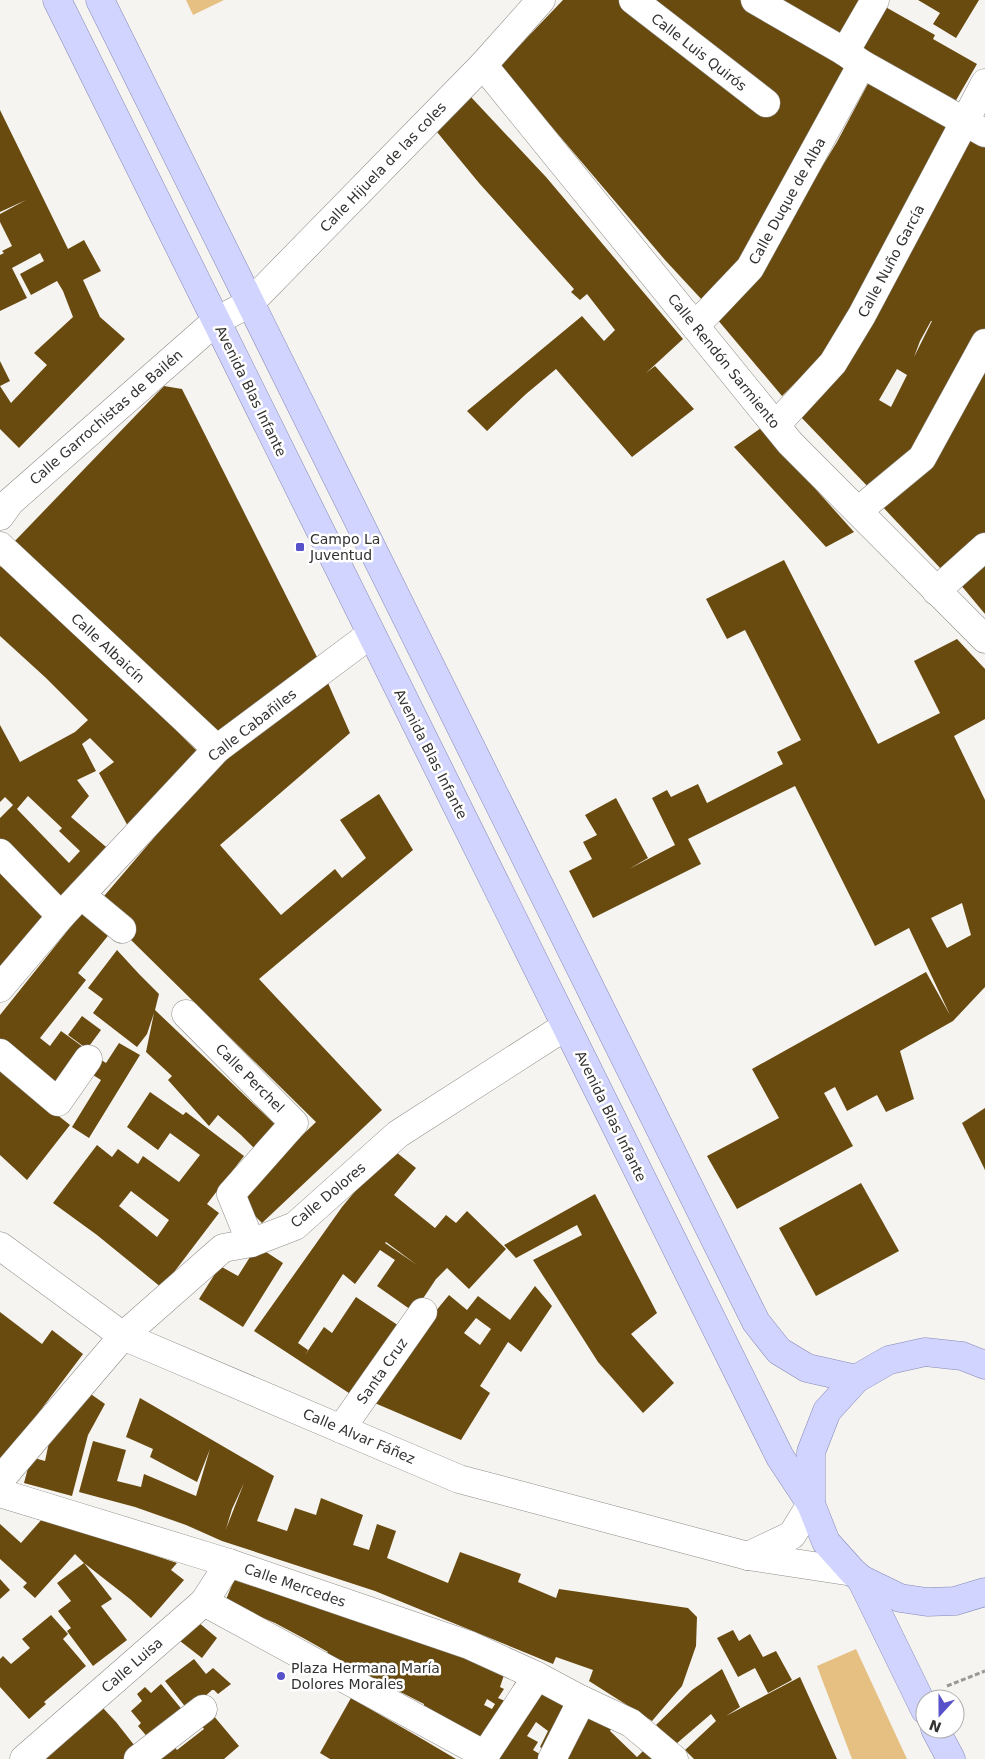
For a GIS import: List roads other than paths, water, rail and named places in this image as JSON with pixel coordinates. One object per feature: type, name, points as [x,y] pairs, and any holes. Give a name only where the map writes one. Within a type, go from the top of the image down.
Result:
[{"type":"main road","name":"Avenida Blas Infante","points":[[57,0],[780,1457],[811,1504]]},
{"type":"main road","points":[[100,0],[756,1322],[779,1351],[807,1368],[856,1379]]},
{"type":"main road","points":[[915,1690],[857,1576],[826,1542],[811,1504],[811,1452],[827,1411],[856,1379],[888,1360],[925,1352],[977,1359]]},
{"type":"main road","points":[[857,1576],[900,1598],[927,1602],[955,1601],[985,1592]]},
{"type":"main road","points":[[940,1739],[951,1759]]},
{"type":"street","name":"Calle Hijuela de las coles","points":[[216,321],[250,303],[483,65],[540,0]]},
{"type":"street","name":"Calle Luis Quirós","points":[[633,0],[766,103]]},
{"type":"street","points":[[755,0],[975,127]]},
{"type":"street","name":"Calle Duque de Alba","points":[[695,326],[750,268],[854,58],[875,0]]},
{"type":"street","name":"Calle Rendón Sarmiento","points":[[483,65],[790,442],[985,639]]},
{"type":"street","name":"Calle Nuño García","points":[[776,425],[833,363],[975,127],[985,83]]},
{"type":"street","name":"Calle Garrochistas de Bailén","points":[[3,500],[216,321]]},
{"type":"street","points":[[858,511],[922,458],[985,343]]},
{"type":"street","name":"Calle Albaicín","points":[[0,546],[216,749]]},
{"type":"street","points":[[936,591],[985,547]]},
{"type":"street","name":"Calle Cabañiles","points":[[0,988],[61,916],[216,749],[371,634]]},
{"type":"street","points":[[0,853],[61,916]]},
{"type":"street","points":[[81,895],[122,929]]},
{"type":"street","name":"Calle Perchel","points":[[186,1014],[294,1123],[231,1194],[251,1243]]},
{"type":"street","name":"Calle Dolores","points":[[0,1480],[123,1336],[223,1248],[251,1243],[295,1226],[398,1134],[566,1026]]},
{"type":"street","points":[[0,1053],[58,1102],[88,1059]]},
{"type":"street","name":"Calle Alvar Fáñez","points":[[0,1246],[123,1336],[459,1479],[748,1556],[857,1576]]},
{"type":"street","name":"Santa Cruz","points":[[341,1429],[423,1312]]},
{"type":"street","name":"Calle Mercedes","points":[[0,1493],[229,1562],[469,1645],[537,1676],[631,1723],[674,1759]]},
{"type":"street","points":[[748,1556],[792,1535],[811,1504]]},
{"type":"street","name":"Calle Luisa","points":[[24,1759],[204,1602],[229,1562]]},
{"type":"street","points":[[204,1602],[485,1755],[537,1676]]},
{"type":"street","points":[[552,1759],[582,1700]]},
{"type":"street","points":[[138,1759],[203,1709]]},
{"type":"place","name":"Campo La Juventud","points":[[300,547]]},
{"type":"place","name":"Plaza Hermana María Dolores Morales","points":[[281,1676]]}]
